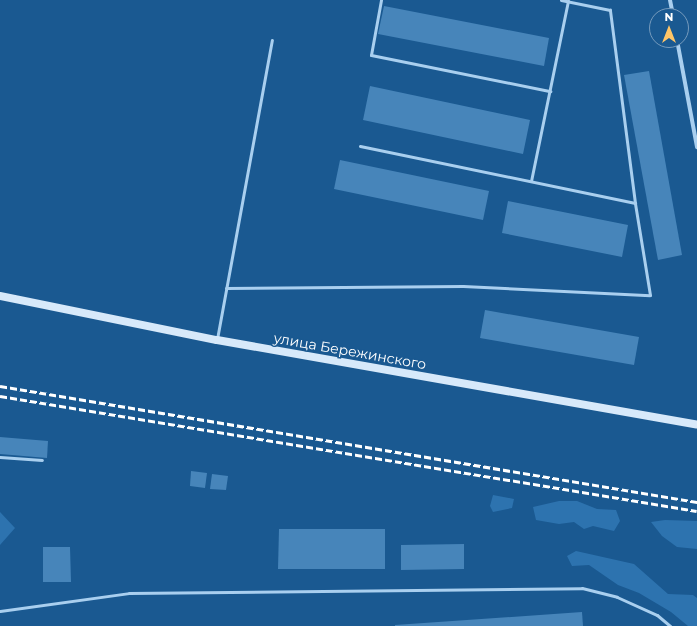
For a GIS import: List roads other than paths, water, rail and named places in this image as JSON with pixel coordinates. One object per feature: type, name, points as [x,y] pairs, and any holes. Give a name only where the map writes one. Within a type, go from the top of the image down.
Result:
[{"type":"main road","name":"улица Бережинского","points":[[0,296],[217,340],[697,425]]},
{"type":"street","points":[[678,48],[697,147]]},
{"type":"lane","points":[[381,0],[371,56],[550,91]]},
{"type":"lane","points":[[226,288],[464,286],[650,295],[635,203],[610,10],[560,0]]},
{"type":"lane","points":[[531,181],[568,2]]},
{"type":"lane","points":[[217,340],[272,40]]},
{"type":"lane","points":[[360,146],[635,203]]},
{"type":"lane","points":[[0,458],[42,460]]},
{"type":"lane","points":[[0,611],[129,593],[567,587],[582,588],[617,597],[657,615],[670,626]]},
{"type":"railway","points":[[0,386],[697,502]]},
{"type":"railway","points":[[0,396],[697,511]]}]
